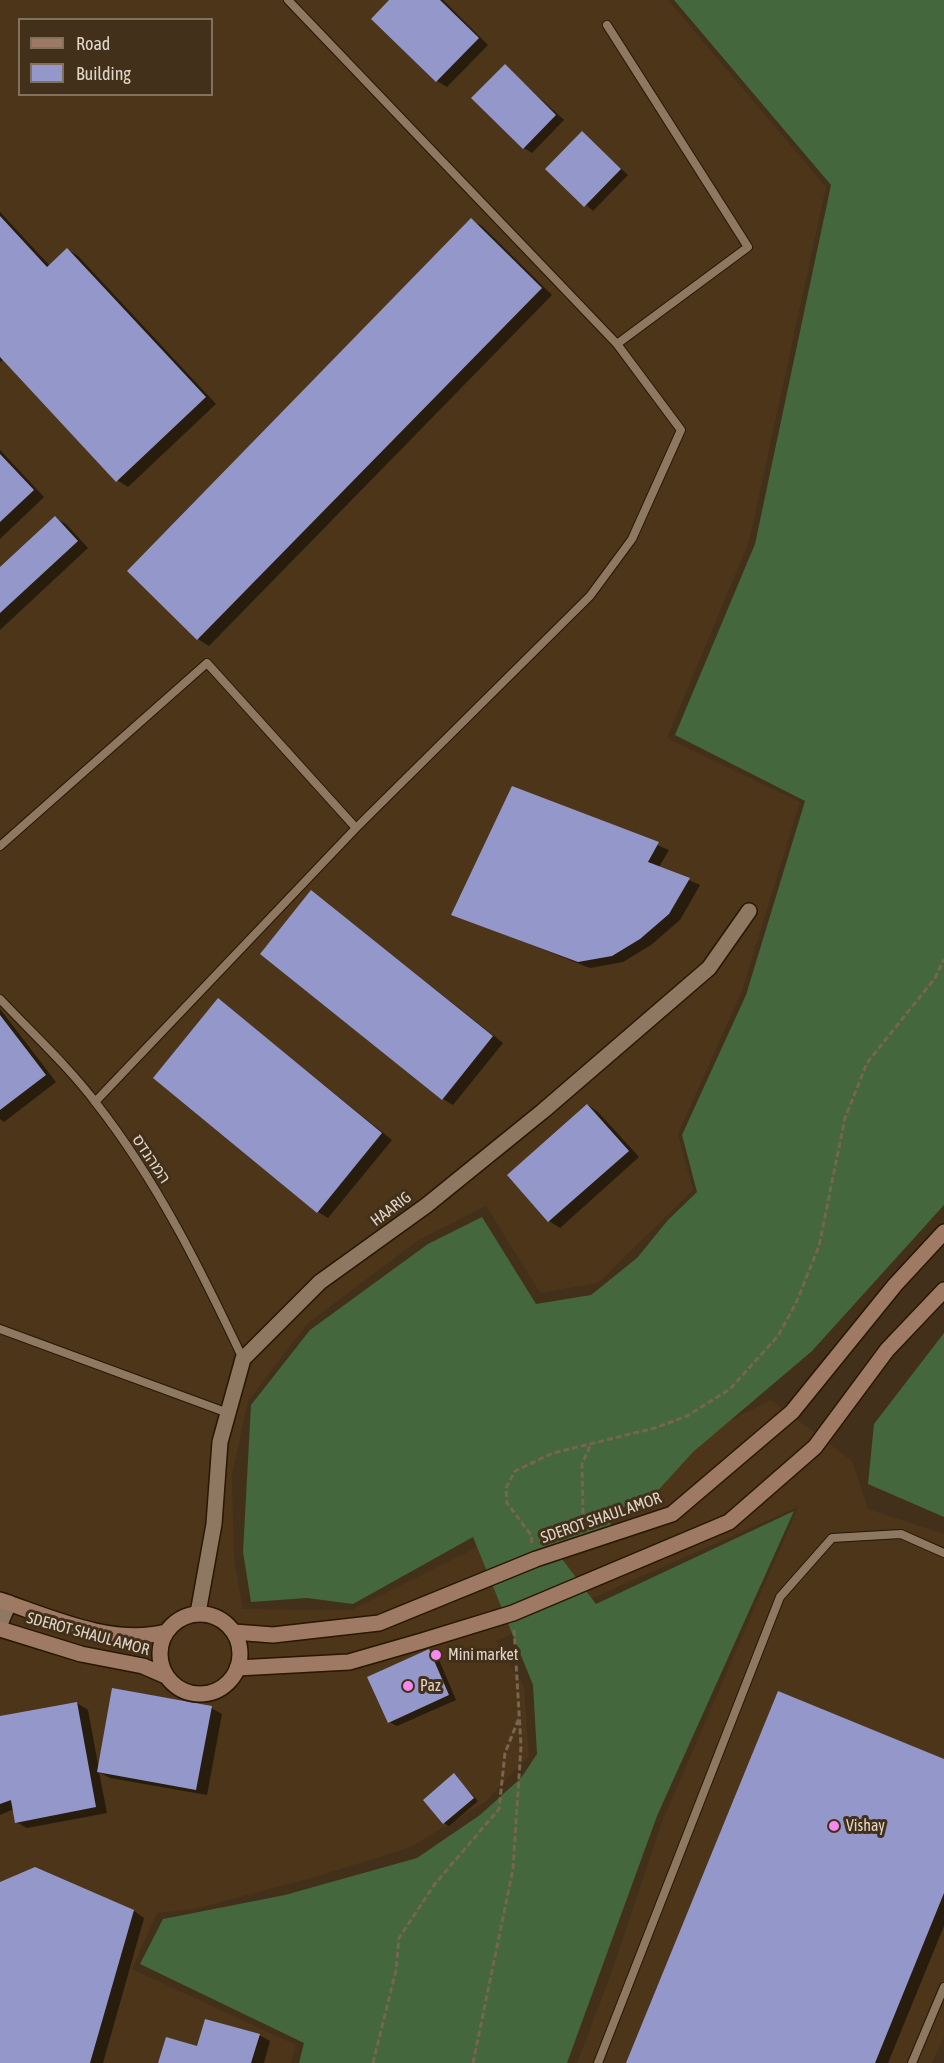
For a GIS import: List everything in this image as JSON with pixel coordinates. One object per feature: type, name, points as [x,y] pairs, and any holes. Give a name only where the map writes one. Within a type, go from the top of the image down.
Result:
[{"type":"street","name":"HAARIG","points":[[243,1359],[320,1282],[427,1205],[525,1125],[709,968],[748,911]]},
{"type":"street","name":"SDEROT SHAUL AMOR","points":[[234,1632],[273,1635],[379,1623],[536,1559],[672,1514],[792,1412],[895,1285],[944,1232]]},
{"type":"street","points":[[237,1668],[349,1662],[513,1613],[729,1522],[815,1448],[887,1350],[944,1290]]},
{"type":"street","points":[[198,1613],[214,1524],[220,1442],[230,1413],[243,1359]]},
{"type":"street","points":[[0,1624],[5,1602]]},
{"type":"street","name":"SDEROT SHAUL AMOR","points":[[5,1602],[88,1628],[125,1635],[147,1637],[166,1632]]},
{"type":"street","points":[[198,1613],[212,1615],[234,1632],[240,1656],[237,1668],[230,1680],[220,1688],[207,1693],[194,1694],[181,1690],[166,1676],[160,1657],[160,1644],[174,1622],[198,1613]]},
{"type":"street","name":"SDEROT SHAUL AMOR","points":[[0,1629],[81,1654],[143,1666],[166,1676]]},
{"type":"lane","points":[[95,1102],[356,828],[590,596],[632,539],[681,430],[616,344],[288,0]]},
{"type":"lane","points":[[607,25],[747,246],[616,344]]},
{"type":"lane","points":[[0,846],[207,663],[356,828]]},
{"type":"lane","name":"המהנדס","points":[[0,999],[95,1102],[152,1182],[205,1279],[243,1359]]},
{"type":"lane","points":[[0,1329],[230,1413]]},
{"type":"lane","points":[[598,2063],[780,1597],[832,1538],[901,1534],[944,1553]]},
{"type":"lane","points":[[912,2063],[944,1987]]},
{"type":"path","points":[[536,1559],[531,1535],[507,1503],[506,1488],[515,1472],[553,1453],[655,1428],[687,1416],[730,1389],[778,1336],[796,1303],[819,1246],[845,1118],[867,1063],[935,978],[944,959]]},
{"type":"path","points":[[571,1537],[583,1512],[582,1464],[591,1444]]},
{"type":"path","points":[[473,2063],[513,1869],[521,1746],[513,1613]]},
{"type":"path","points":[[373,2063],[396,1970],[399,1938],[434,1885],[500,1809],[505,1753],[519,1716]]},
{"type":"shaded area","points":[[0,0],[668,0],[826,187],[749,542],[667,738],[800,802],[742,991],[678,1134],[693,1190],[598,1283],[540,1293],[486,1206],[419,1240],[308,1323],[248,1401],[232,1475],[234,1558],[243,1609],[351,1610],[771,1400],[852,1461],[868,1509],[944,1534],[944,2037],[932,2063],[577,2063],[609,1979],[662,1822],[798,1507],[496,1641],[524,1686],[529,1756],[485,1802],[411,1847],[322,1875],[195,1909],[157,1913],[132,1969],[296,2045],[291,2063],[0,2063]]},
{"type":"green space","points":[[674,0],[944,0],[944,1205],[812,1351],[693,1452],[653,1496],[611,1512],[608,1531],[597,1544],[562,1559],[596,1604],[794,1511],[657,1816],[567,2063],[299,2063],[304,2043],[140,1964],[163,1919],[285,1895],[417,1858],[480,1815],[521,1778],[537,1754],[533,1685],[473,1537],[353,1604],[307,1598],[251,1602],[243,1552],[251,1405],[310,1330],[428,1244],[482,1217],[536,1304],[591,1295],[637,1258],[668,1220],[697,1192],[682,1135],[746,995],[805,801],[675,735],[755,544],[831,185]]},
{"type":"green space","points":[[944,1333],[944,1517],[868,1484],[874,1424]]},
{"type":"building","points":[[389,0],[440,0],[479,38],[436,82],[371,19]]},
{"type":"building","points":[[505,64],[556,115],[523,149],[471,98]]},
{"type":"building","points":[[582,131],[621,169],[584,207],[545,169]]},
{"type":"building","points":[[0,216],[47,267],[67,248],[206,397],[116,482],[0,357]]},
{"type":"building","points":[[471,218],[542,288],[197,640],[127,571]]},
{"type":"building","points":[[0,454],[34,490],[0,522]]},
{"type":"building","points":[[55,516],[78,541],[0,613],[0,567]]},
{"type":"building","points":[[512,786],[659,842],[648,862],[690,878],[669,914],[640,939],[612,956],[578,962],[451,915]]},
{"type":"building","points":[[311,890],[493,1036],[442,1100],[260,954]]},
{"type":"building","points":[[218,998],[382,1133],[317,1213],[153,1078]]},
{"type":"building","points":[[0,1015],[46,1075],[0,1110]]},
{"type":"building","points":[[587,1104],[629,1151],[548,1222],[507,1175]]},
{"type":"building","name":"Paz","points":[[429,1649],[449,1695],[388,1723],[367,1677]]},
{"type":"building","points":[[112,1688],[212,1706],[196,1790],[97,1772]]},
{"type":"building","name":"Vishay","points":[[778,1691],[944,1759],[944,1893],[875,2063],[626,2063]]},
{"type":"building","points":[[77,1702],[96,1807],[15,1823],[11,1800],[0,1804],[0,1716]]},
{"type":"building","points":[[454,1773],[474,1798],[443,1824],[423,1800]]},
{"type":"building","points":[[35,1867],[134,1910],[90,2063],[0,2063],[0,1882]]},
{"type":"building","points":[[205,2019],[260,2034],[251,2063],[158,2063],[166,2037],[197,2046]]},
{"type":"place","name":"Mini market","points":[[436,1655]]},
{"type":"place","name":"Paz","points":[[408,1686]]},
{"type":"place","name":"Vishay","points":[[834,1826]]}]
